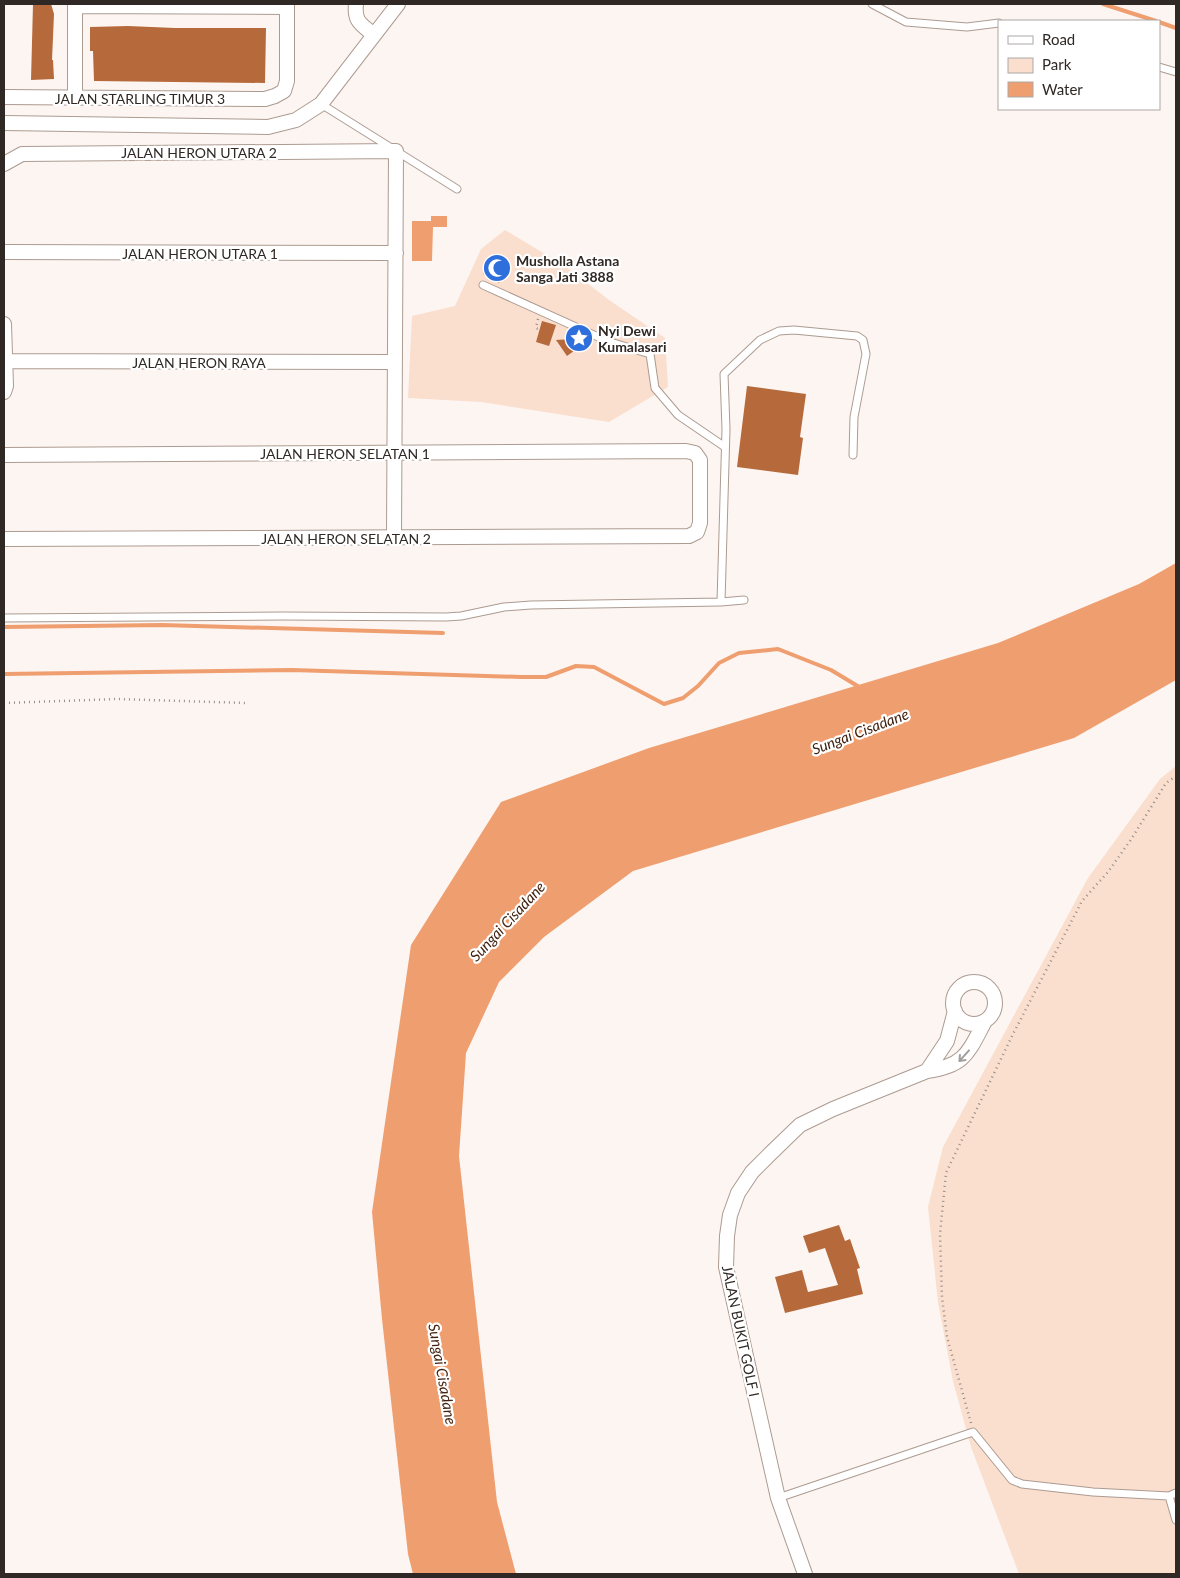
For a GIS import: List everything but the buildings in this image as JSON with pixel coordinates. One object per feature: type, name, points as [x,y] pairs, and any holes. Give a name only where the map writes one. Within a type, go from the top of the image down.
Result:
[{"type":"street","points":[[356,4],[355,13],[357,19],[374,35]]},
{"type":"street","points":[[4,123],[268,127],[296,120],[321,104],[398,4]]},
{"type":"street","points":[[75,97],[75,5],[287,5]]},
{"type":"street","name":"JALAN STARLING TIMUR 3","points":[[4,97],[265,99],[275,96],[284,91],[286,81],[287,5]]},
{"type":"street","points":[[394,537],[396,151]]},
{"type":"street","name":"JALAN HERON UTARA 2","points":[[4,164],[22,154],[396,151]]},
{"type":"street","name":"JALAN HERON UTARA 1","points":[[4,252],[396,253]]},
{"type":"street","points":[[4,324],[6,386],[4,392]]},
{"type":"street","name":"JALAN HERON RAYA","points":[[4,361],[395,362]]},
{"type":"street","name":"JALAN HERON SELATAN 1","points":[[4,455],[686,451],[695,453],[700,460],[700,523],[697,532],[689,536]]},
{"type":"street","name":"JALAN HERON SELATAN 2","points":[[4,539],[689,536]]},
{"type":"street","name":"JALAN BUKIT GOLF I","points":[[805,1574],[778,1498],[726,1267],[730,1215],[738,1193],[752,1172],[800,1125],[833,1109],[927,1071],[943,1069],[958,1063],[970,1050],[985,1021],[994,1011],[995,998],[988,986],[975,981],[961,986],[953,998],[955,1012],[947,1041],[927,1071]]},
{"type":"street","points":[[955,1012],[965,1022],[979,1024],[985,1021]]},
{"type":"lane","points":[[872,4],[906,22],[967,27],[998,23]]},
{"type":"lane","points":[[1160,67],[1176,72]]},
{"type":"lane","points":[[321,104],[457,188]]},
{"type":"lane","points":[[483,285],[607,341],[650,354],[655,388],[678,415],[725,447]]},
{"type":"lane","points":[[721,602],[725,447],[724,374],[760,340],[779,331],[794,330],[858,336],[863,340],[866,354],[854,417],[853,455]]},
{"type":"lane","points":[[4,618],[446,617],[516,606],[744,600]]},
{"type":"lane","points":[[778,1498],[973,1432],[1012,1480],[1022,1484],[1093,1492],[1168,1496],[1176,1493]]},
{"type":"lane","points":[[1168,1496],[1176,1520]]},
{"type":"path","points":[[4,703],[117,700],[246,704]]},
{"type":"path","points":[[973,1432],[947,1337],[942,1297],[940,1234],[946,1173],[1010,1038],[1082,901],[1108,872],[1132,838],[1166,783],[1176,776]]},
{"type":"green space","points":[[505,230],[565,266],[609,300],[665,338],[668,387],[609,422],[481,402],[408,398],[412,316],[455,306],[481,249]]},
{"type":"green space","points":[[1176,766],[1176,1574],[1019,1574],[971,1447],[953,1381],[938,1302],[928,1207],[943,1147],[1088,878],[1160,779]]},
{"type":"water","points":[[431,216],[447,216],[447,227],[433,227],[432,261],[412,261],[412,221],[431,221]]},
{"type":"water","name":"Sungai Cisadane","points":[[1176,563],[1176,680],[1074,738],[633,871],[544,937],[499,982],[466,1053],[459,1156],[497,1502],[516,1574],[413,1574],[408,1554],[372,1212],[411,945],[501,802],[649,748],[998,643],[1139,584]]},
{"type":"waterway","points":[[1103,4],[1153,20]]},
{"type":"waterway","points":[[1160,22],[1176,28]]},
{"type":"waterway","points":[[4,627],[162,625],[443,633]]},
{"type":"waterway","points":[[4,674],[292,670],[546,677],[576,666],[594,667],[664,704],[683,698],[698,686],[719,663],[739,653],[778,649],[831,670],[861,688]]},
{"type":"place","name":"Musholla Astana Sanga Jati 3888","points":[[497,268]]},
{"type":"place","name":"Nyi Dewi Kumalasari","points":[[579,338]]}]
